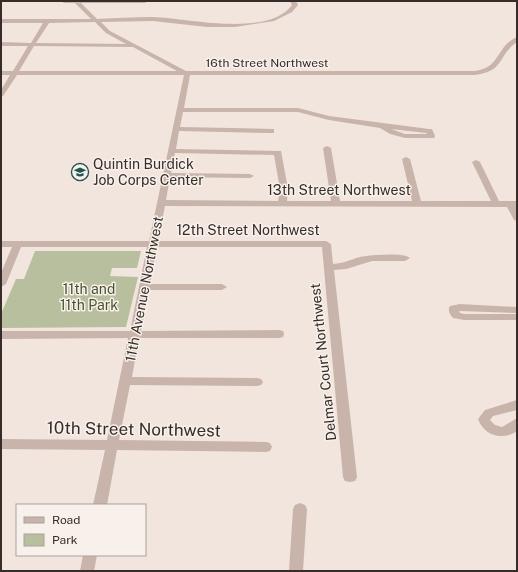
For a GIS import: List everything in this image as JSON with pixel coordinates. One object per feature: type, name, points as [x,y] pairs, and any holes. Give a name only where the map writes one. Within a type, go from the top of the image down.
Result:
[{"type":"street","points":[[64,1],[145,1]]},
{"type":"street","points":[[77,1],[95,21],[108,32],[187,74]]},
{"type":"street","points":[[1,21],[95,21],[144,19],[216,26],[237,25],[284,16],[294,8],[295,5],[293,1]]},
{"type":"street","points":[[1,95],[47,21]]},
{"type":"street","name":"16th Street Northwest","points":[[1,73],[383,74],[484,72],[493,68],[505,48],[517,39]]},
{"type":"street","points":[[1,44],[133,46]]},
{"type":"street","name":"11th Avenue Northwest","points":[[100,504],[154,244],[187,74]]},
{"type":"street","points":[[181,110],[298,110],[329,118],[382,126],[416,128],[429,131],[431,136],[418,137],[394,134],[387,131],[382,126]]},
{"type":"street","points":[[176,129],[271,131]]},
{"type":"street","points":[[327,148],[336,203]]},
{"type":"street","points":[[172,151],[278,153],[284,189],[282,203]]},
{"type":"street","points":[[406,159],[417,203]]},
{"type":"street","points":[[476,162],[496,204]]},
{"type":"street","points":[[167,175],[250,176]]},
{"type":"street","name":"13th Street Northwest","points":[[161,203],[514,204]]},
{"type":"street","points":[[514,204],[517,218]]},
{"type":"street","name":"12th Street Northwest","points":[[1,244],[326,244]]},
{"type":"street","points":[[1,284],[18,244]]},
{"type":"street","name":"Delmar Court Northwest","points":[[326,244],[350,477]]},
{"type":"street","points":[[328,267],[346,266],[361,260],[372,258],[405,258]]},
{"type":"street","points":[[144,287],[222,287]]},
{"type":"street","points":[[517,310],[454,308],[454,312],[458,316],[464,317],[517,317]]},
{"type":"street","points":[[1,335],[279,334]]},
{"type":"street","points":[[125,381],[258,382]]},
{"type":"street","points":[[517,405],[489,413],[484,419],[485,424],[490,428],[502,432],[510,430],[517,423]]},
{"type":"street","name":"10th Street Northwest","points":[[1,444],[266,448]]},
{"type":"street","points":[[296,571],[300,509]]},
{"type":"street","points":[[86,571],[90,556]]},
{"type":"green space","name":"11th and 11th Park","points":[[35,251],[141,251],[137,268],[112,268],[110,276],[138,277],[126,327],[1,328],[1,314],[16,279],[24,279]]},
{"type":"place","name":"Quintin Burdick Job Corps Center","points":[[80,172]]}]
